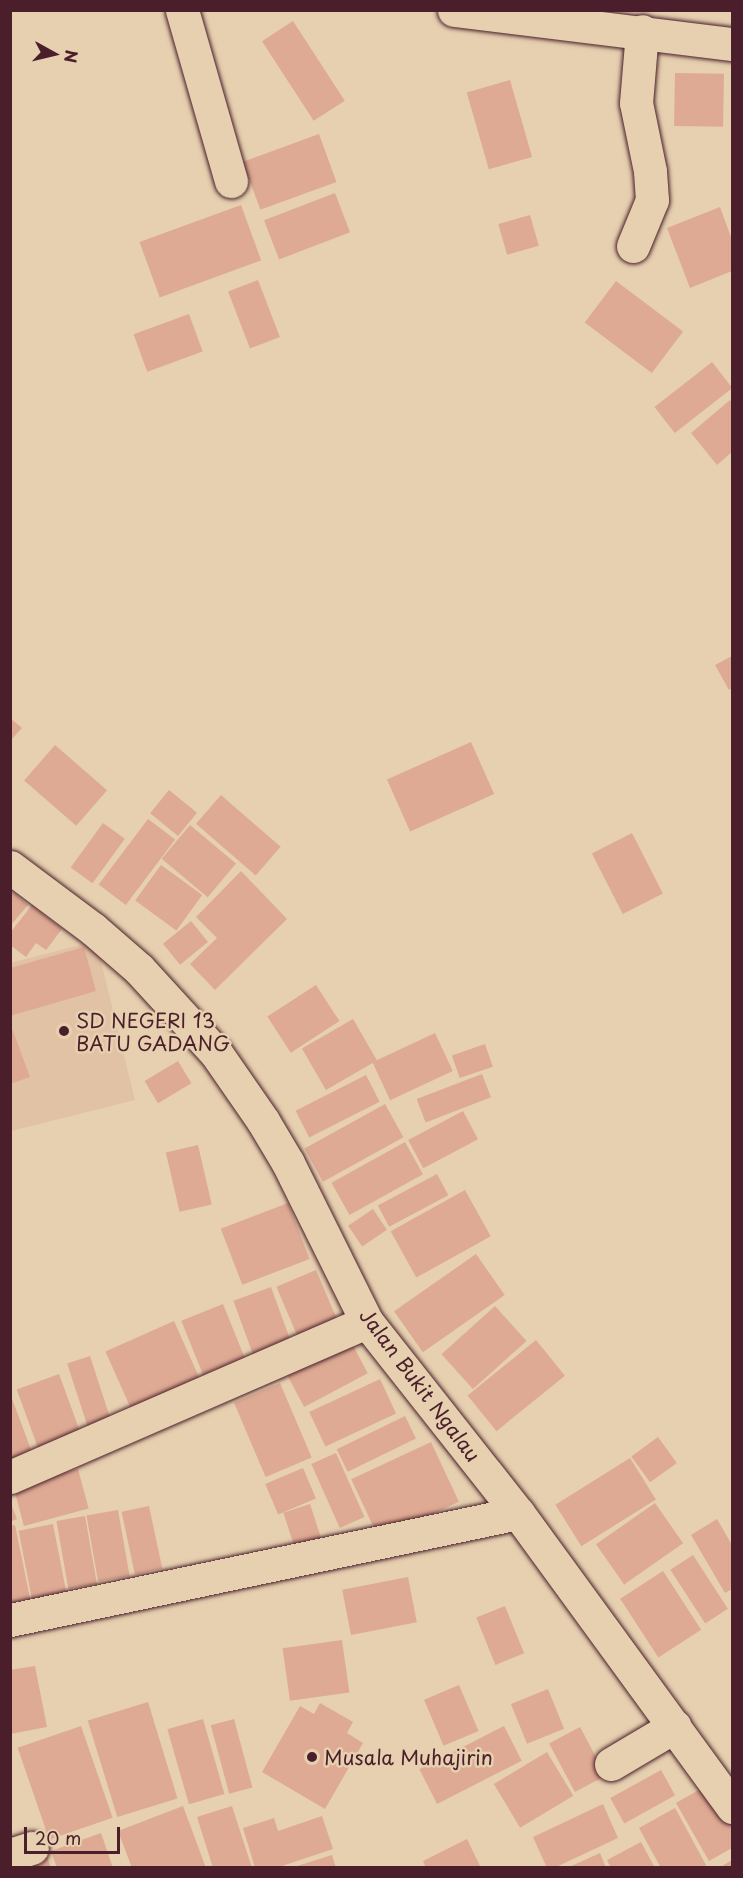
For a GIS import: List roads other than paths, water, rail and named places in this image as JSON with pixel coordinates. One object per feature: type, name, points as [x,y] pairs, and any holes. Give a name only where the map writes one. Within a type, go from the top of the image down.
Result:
[{"type":"street","points":[[182,10],[231,181]]},
{"type":"street","points":[[454,10],[642,31],[732,44]]},
{"type":"street","points":[[633,246],[652,200],[650,171],[636,104],[642,31]]},
{"type":"street","name":"Jalan Bukit Ngalau","points":[[10,867],[93,929],[139,969],[216,1053],[263,1121],[288,1163],[367,1322],[518,1513],[732,1807]]},
{"type":"street","points":[[10,1477],[367,1322]]},
{"type":"street","points":[[10,1620],[518,1513]]},
{"type":"street","points":[[611,1764],[675,1726]]},
{"type":"place","name":"SD NEGERI 13 BATU GADANG","points":[[64,1031]]},
{"type":"place","name":"Musala Muhajirin","points":[[312,1757]]}]
